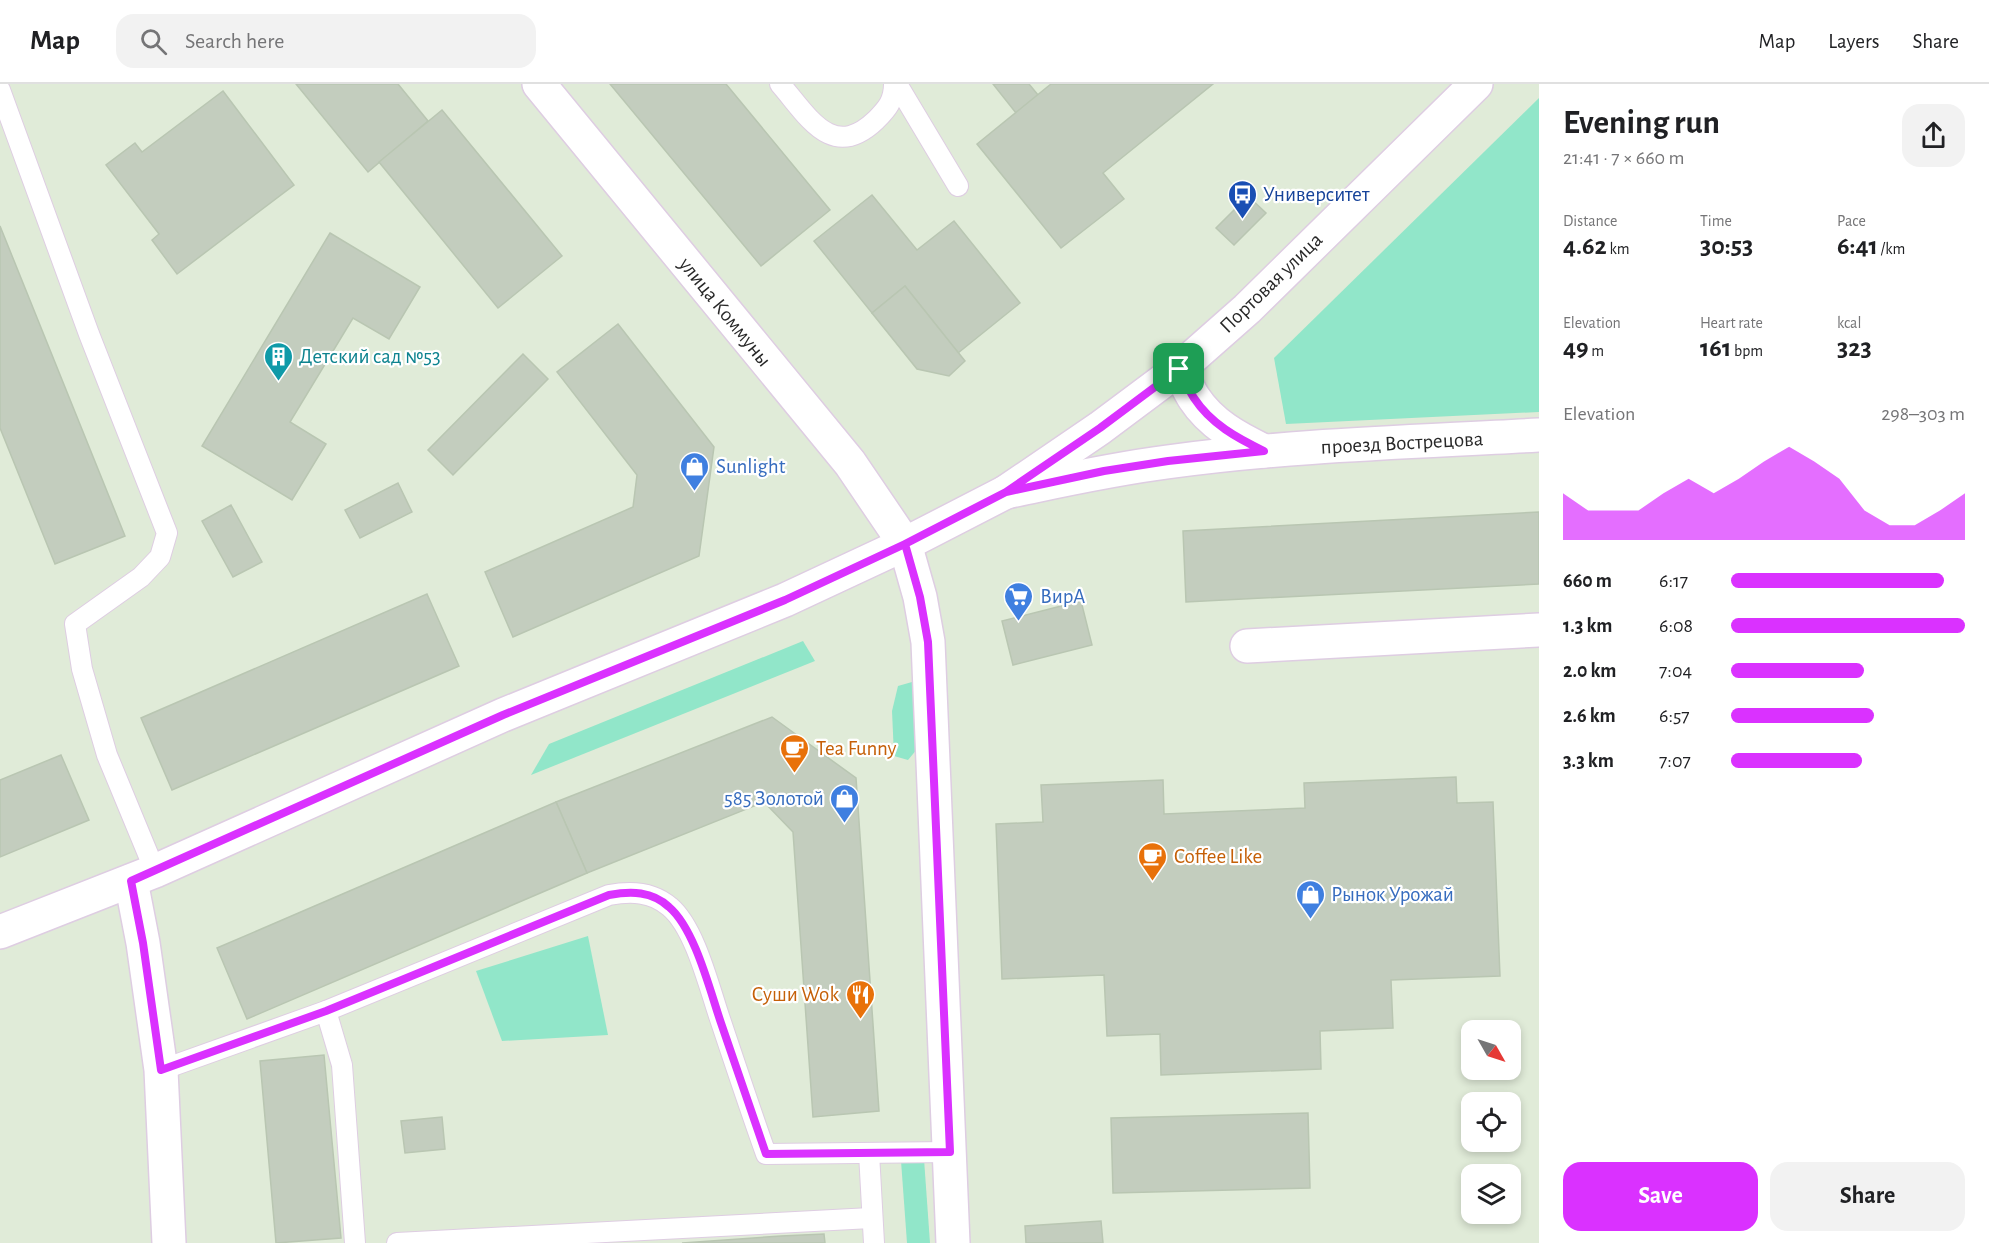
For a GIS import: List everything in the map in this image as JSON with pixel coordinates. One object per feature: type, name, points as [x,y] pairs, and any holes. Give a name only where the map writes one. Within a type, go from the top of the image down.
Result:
[{"type":"street","name":"улица Коммуны","points":[[539,84],[850,463],[905,544],[920,597],[928,642],[953,1243]]},
{"type":"street","name":"Портовая улица","points":[[0,932],[143,876],[503,715],[785,600],[905,544],[1006,492],[1100,428],[1179,369],[1248,309],[1476,84]]},
{"type":"street","name":"проезд Вострецова","points":[[1179,369],[1193,398],[1216,424],[1238,439],[1264,451]]},
{"type":"street","name":"проезд Вострецова","points":[[1006,492],[1104,471],[1168,461],[1264,451],[1539,435]]},
{"type":"street","points":[[1247,646],[1539,630]]},
{"type":"street","points":[[143,876],[143,943],[161,1070],[169,1243]]},
{"type":"lane","points":[[780,84],[822,131],[838,138],[854,135],[872,123],[889,107],[896,84]]},
{"type":"lane","points":[[896,84],[958,186]]},
{"type":"lane","points":[[0,90],[89,334],[167,532],[160,557],[141,577],[75,624],[82,669],[143,876]]},
{"type":"lane","points":[[161,1070],[326,1011],[609,895],[627,892],[651,895],[669,906],[683,921],[699,959],[766,1154],[950,1152]]},
{"type":"lane","points":[[326,1011],[342,1065],[355,1243]]},
{"type":"lane","points":[[869,1153],[874,1243]]},
{"type":"lane","points":[[397,1243],[872,1218]]},
{"type":"green space","points":[[1539,98],[1539,412],[1286,424],[1274,358]]},
{"type":"green space","points":[[803,641],[815,661],[531,775],[549,744]]},
{"type":"green space","points":[[912,682],[918,748],[908,760],[894,756],[892,711],[898,686]]},
{"type":"green space","points":[[588,936],[608,1035],[502,1041],[476,971]]},
{"type":"green space","points":[[924,1159],[930,1243],[907,1243],[901,1161]]},
{"type":"building","points":[[296,84],[398,84],[428,121],[368,172]]},
{"type":"building","points":[[610,84],[726,84],[830,210],[761,266]]},
{"type":"building","points":[[993,84],[1029,84],[1038,95],[1016,113]]},
{"type":"building","points":[[1051,84],[1213,84],[1103,173],[1124,199],[1061,248],[977,144]]},
{"type":"building","points":[[223,91],[294,185],[177,274],[152,240],[159,234],[106,165],[135,143],[142,152]]},
{"type":"building","points":[[442,110],[562,256],[498,308],[379,162]]},
{"type":"building","points":[[872,195],[917,250],[954,221],[1020,303],[958,353],[905,286],[872,313],[814,241]]},
{"type":"building","points":[[1248,196],[1266,213],[1234,245],[1216,228]]},
{"type":"building","points":[[0,226],[125,536],[55,564],[0,428]]},
{"type":"building","name":"Детский сад №53","points":[[330,233],[420,287],[389,339],[353,318],[290,422],[326,444],[292,500],[202,446]]},
{"type":"building","points":[[905,286],[965,361],[949,376],[917,369],[872,313]]},
{"type":"building","points":[[618,324],[714,447],[699,556],[513,637],[485,572],[633,507],[637,475],[557,372]]},
{"type":"building","points":[[523,354],[548,379],[453,475],[428,450]]},
{"type":"building","points":[[398,483],[412,512],[360,538],[345,510]]},
{"type":"building","points":[[231,505],[262,562],[233,577],[202,521]]},
{"type":"building","points":[[1539,512],[1539,584],[1186,602],[1183,531]]},
{"type":"building","points":[[427,594],[459,666],[172,790],[141,718]]},
{"type":"building","points":[[1081,601],[1092,645],[1013,665],[1002,621]]},
{"type":"building","points":[[772,717],[856,778],[879,1111],[813,1117],[793,832],[764,802],[587,873],[556,802]]},
{"type":"building","points":[[61,755],[89,820],[0,857],[0,780]]},
{"type":"building","points":[[1456,777],[1457,803],[1493,802],[1500,976],[1391,980],[1393,1028],[1320,1031],[1321,1069],[1161,1075],[1160,1034],[1107,1036],[1104,975],[1002,979],[996,824],[1043,822],[1041,785],[1163,780],[1164,814],[1305,808],[1304,783]]},
{"type":"building","points":[[556,802],[587,873],[247,1019],[217,948]]},
{"type":"building","points":[[324,1055],[341,1238],[276,1243],[260,1061]]},
{"type":"building","points":[[1308,1113],[1310,1188],[1113,1193],[1111,1118]]},
{"type":"building","points":[[442,1117],[445,1149],[405,1153],[401,1121]]},
{"type":"building","points":[[1101,1221],[1103,1243],[1026,1243],[1025,1226]]},
{"type":"building","points":[[824,1234],[825,1243],[682,1243],[781,1236]]},
{"type":"place","name":"Университет","points":[[1242,220]]},
{"type":"place","name":"Детский сад №53","points":[[278,382]]},
{"type":"place","name":"Sunlight","points":[[695,492]]},
{"type":"place","name":"ВирА","points":[[1019,622]]},
{"type":"place","name":"Tea Funny","points":[[795,774]]},
{"type":"place","name":"585 Золотой","points":[[845,824]]},
{"type":"place","name":"Coffee Like","points":[[1153,882]]},
{"type":"place","name":"Рынок Урожай","points":[[1310,920]]},
{"type":"place","name":"Суши Wok","points":[[860,1020]]},
{"type":"route","points":[[1179,369],[1100,428],[1006,492],[905,544],[785,600],[503,715],[131,881],[143,943],[161,1070],[326,1011],[609,895],[627,892],[651,895],[669,906],[683,921],[699,959],[766,1154],[950,1152],[928,642],[920,597],[905,544],[956,518],[1006,492],[1104,471],[1168,461],[1264,451],[1238,439],[1216,424],[1193,398],[1179,369]]}]
